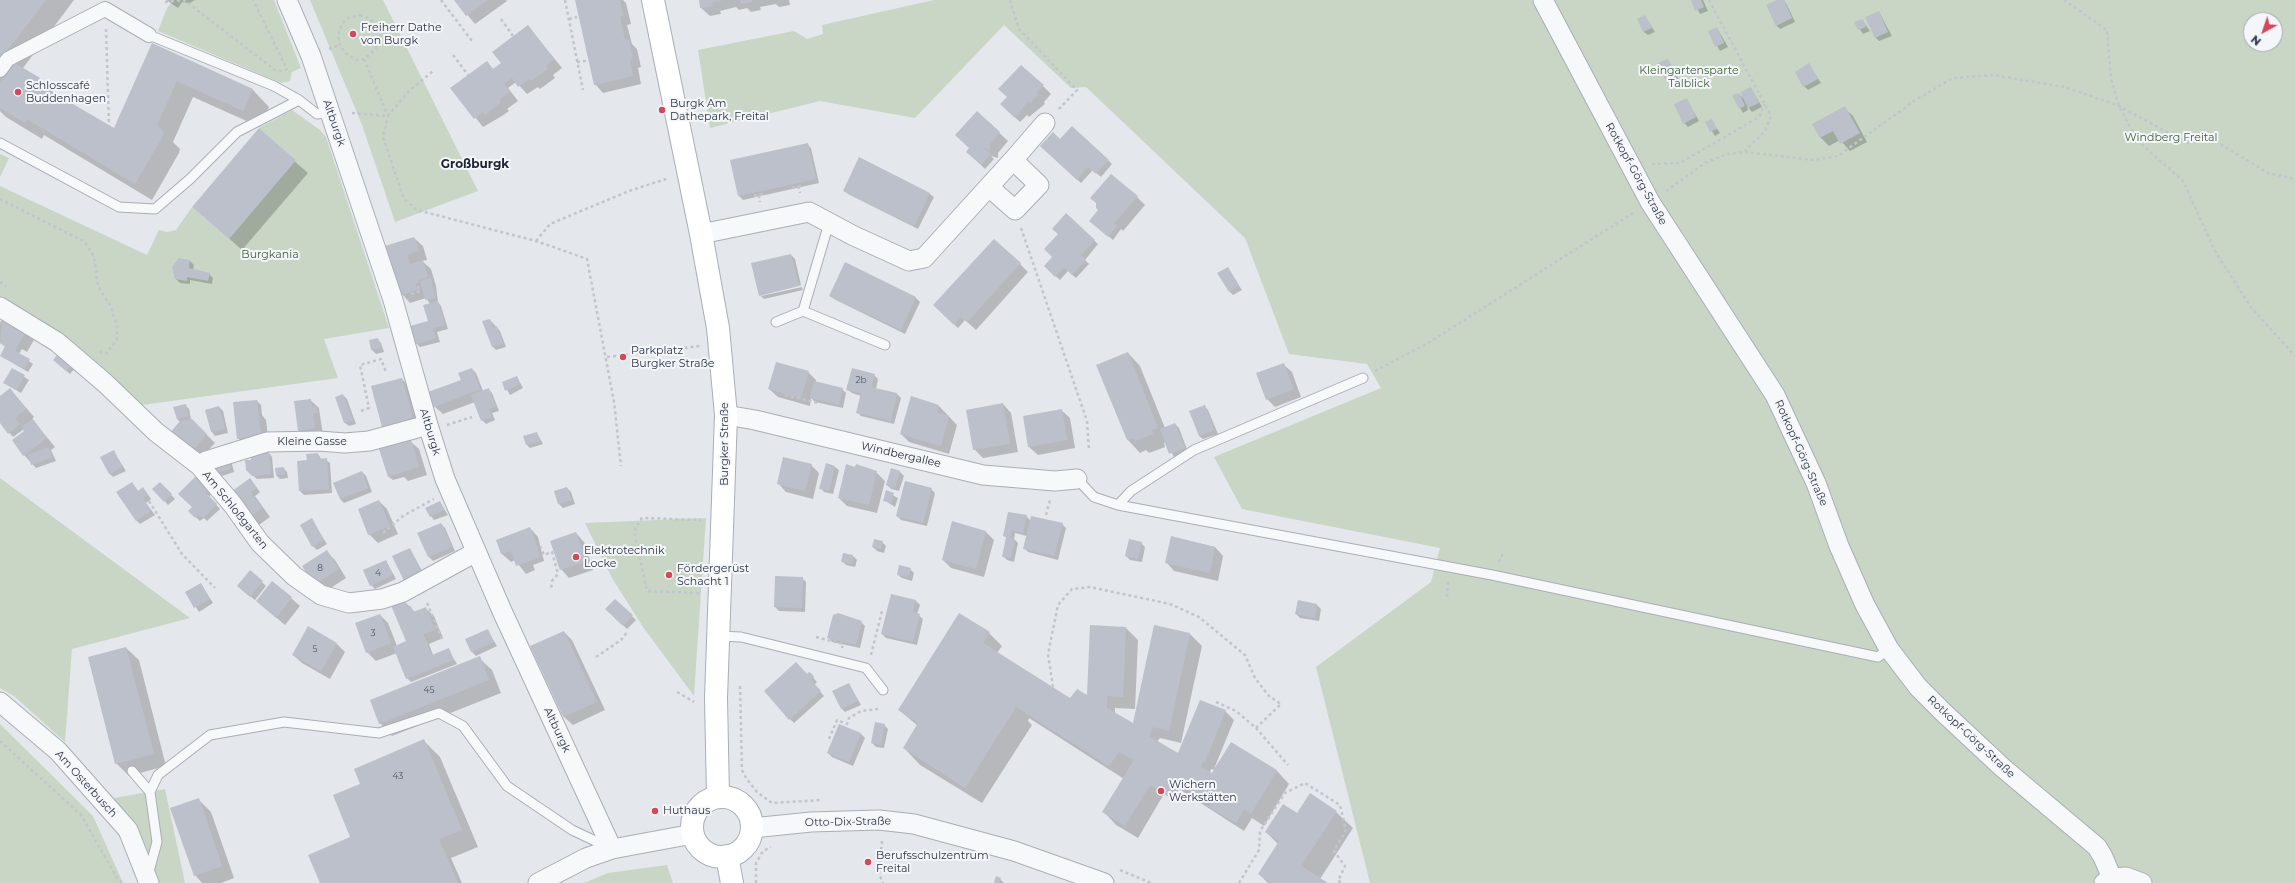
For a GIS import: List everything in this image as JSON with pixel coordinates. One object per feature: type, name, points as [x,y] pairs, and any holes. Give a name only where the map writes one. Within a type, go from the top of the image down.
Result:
[{"type":"main road","name":"Burgker Straße","points":[[653,0],[701,234],[718,328],[726,415],[717,636],[716,698],[718,797]]},
{"type":"main road","points":[[718,797],[729,798],[738,802],[746,809],[752,828],[744,847],[727,856],[709,854],[696,842],[692,824],[695,814],[709,800],[718,797]]},
{"type":"main road","points":[[727,856],[732,883]]},
{"type":"street","name":"Altburgk","points":[[287,0],[311,56],[331,112],[436,426],[445,479],[476,552],[612,849]]},
{"type":"street","name":"Rotkopf-Görg-Straße","points":[[1543,0],[1650,202],[1775,394],[1816,483],[1838,546],[1865,605],[1889,649],[1905,670],[1944,713],[2003,768],[2096,847],[2103,857],[2108,881],[2126,877],[2142,883]]},
{"type":"street","points":[[0,70],[8,59],[105,9],[149,35]]},
{"type":"street","points":[[701,234],[809,212],[854,236],[909,261],[924,258],[1045,123]]},
{"type":"street","points":[[989,187],[1015,210],[1039,184],[1013,160]]},
{"type":"street","name":"Am Schloßgarten","points":[[0,307],[57,342],[105,383],[156,432],[200,466],[233,505],[260,543],[294,576],[321,595],[349,603],[382,599],[403,592],[476,552]]},
{"type":"street","name":"Windbergallee","points":[[726,415],[755,420],[983,475],[1055,481],[1077,479]]},
{"type":"street","name":"Kleine Gasse","points":[[200,466],[206,461],[267,442],[319,441],[345,443],[370,440],[436,426]]},
{"type":"street","name":"Am Osterbusch","points":[[0,702],[58,751],[128,830],[148,881]]},
{"type":"street","name":"Otto-Dix-Straße","points":[[752,828],[810,822],[879,820],[914,824],[1014,851],[1104,883]]},
{"type":"street","points":[[538,883],[586,858],[612,849],[693,834]]},
{"type":"lane","points":[[149,35],[274,86],[299,100],[317,114],[331,112]]},
{"type":"lane","points":[[0,143],[119,208],[155,209],[190,180],[237,132],[299,100]]},
{"type":"lane","points":[[803,311],[829,223]]},
{"type":"lane","points":[[776,322],[803,311],[885,345]]},
{"type":"lane","points":[[1118,505],[1132,491],[1194,450],[1362,378]]},
{"type":"lane","points":[[1077,479],[1094,497],[1118,505],[1492,575],[1878,657],[1889,649]]},
{"type":"lane","points":[[717,636],[741,637],[866,668],[883,690]]},
{"type":"lane","points":[[150,792],[158,775],[210,735],[284,722],[379,733],[439,713],[463,726],[507,786],[572,830],[612,849]]},
{"type":"lane","points":[[132,771],[150,792],[157,842],[148,881]]},
{"type":"path","points":[[166,2],[184,0],[275,70],[283,71],[287,69],[253,0]]},
{"type":"path","points":[[441,0],[472,41]]},
{"type":"path","points":[[444,3],[448,0]]},
{"type":"path","points":[[565,0],[583,90]]},
{"type":"path","points":[[1010,0],[1019,29],[1077,90],[1045,123]]},
{"type":"path","points":[[1709,0],[1771,116],[1765,131],[1745,152]]},
{"type":"path","points":[[2064,0],[2107,30],[2111,79],[2119,106],[2137,140],[2183,181],[2216,253],[2250,306],[2295,356]]},
{"type":"path","points":[[105,9],[109,126]]},
{"type":"path","points":[[360,15],[369,18],[375,23],[380,36],[375,50],[364,59],[351,59],[340,45],[338,31],[348,18],[360,15]]},
{"type":"path","points":[[569,19],[577,17]]},
{"type":"path","points":[[500,19],[513,36]]},
{"type":"path","points":[[325,51],[340,45]]},
{"type":"path","points":[[453,55],[468,75]]},
{"type":"path","points":[[364,59],[388,116]]},
{"type":"path","points":[[577,62],[586,61]]},
{"type":"path","points":[[433,71],[409,91],[388,116],[383,137],[404,199],[417,210],[536,241],[587,259],[607,357],[614,402],[621,466]]},
{"type":"path","points":[[1362,378],[1435,339],[1650,202],[1706,163],[1727,154],[1745,152],[1813,160],[1838,156],[1914,101],[1953,78],[1993,75],[2064,87],[2119,106],[2187,143],[2212,139],[2268,174],[2295,179]]},
{"type":"path","points":[[1648,158],[1651,164],[1680,163],[1759,117],[1765,104]]},
{"type":"path","points":[[331,112],[388,116]]},
{"type":"path","points":[[536,241],[550,224],[629,191],[676,176]]},
{"type":"path","points":[[792,188],[803,185]]},
{"type":"path","points":[[798,186],[800,194]]},
{"type":"path","points":[[754,196],[764,194]]},
{"type":"path","points":[[759,195],[760,204]]},
{"type":"path","points":[[1,200],[85,242],[94,257],[98,286],[110,305],[117,326],[116,339],[107,353],[98,352]]},
{"type":"path","points":[[1019,222],[1086,421],[1089,450]]},
{"type":"path","points":[[409,294],[420,291],[416,281]]},
{"type":"path","points":[[607,357],[706,345]]},
{"type":"path","points":[[361,411],[369,408],[360,365],[381,359],[386,372]]},
{"type":"path","points":[[785,395],[818,402]]},
{"type":"path","points":[[436,426],[472,417]]},
{"type":"path","points":[[383,533],[404,516],[439,498]]},
{"type":"path","points":[[149,501],[182,554],[215,588]]},
{"type":"path","points":[[700,593],[647,591],[634,531],[642,518],[703,520]]},
{"type":"path","points":[[540,546],[544,555],[552,552],[558,574],[552,581],[551,590]]},
{"type":"path","points":[[1053,687],[1048,654],[1058,605],[1072,589],[1090,586],[1170,604],[1198,617],[1245,655],[1255,678],[1268,696],[1281,704],[1256,728]]},
{"type":"path","points":[[422,605],[427,602],[442,639]]},
{"type":"path","points":[[870,659],[882,611]]},
{"type":"path","points":[[596,657],[621,640],[627,632]]},
{"type":"path","points":[[739,678],[742,770],[757,792],[772,803]]},
{"type":"path","points":[[677,692],[696,703]]},
{"type":"path","points":[[1216,702],[1236,710],[1256,728],[1288,765]]},
{"type":"path","points":[[829,739],[837,720],[847,724],[849,718],[860,711],[878,709]]},
{"type":"path","points":[[0,741],[81,815],[117,878],[122,883]]},
{"type":"path","points":[[1239,883],[1259,850],[1260,831],[1285,793],[1305,783],[1340,805],[1346,830],[1334,850],[1345,866],[1338,881],[1344,883]]},
{"type":"path","points":[[883,834],[879,874],[883,883]]},
{"type":"path","points":[[756,883],[756,863],[763,851],[777,845]]},
{"type":"green space","points":[[174,0],[274,0],[301,68],[292,72],[290,81],[281,83],[158,31],[167,8]]},
{"type":"green space","points":[[310,0],[383,0],[478,191],[395,222],[362,125]]},
{"type":"green space","points":[[934,0],[2295,0],[2295,883],[1370,883],[1316,667],[1431,582],[1440,548],[1242,509],[1214,457],[1381,388],[1367,364],[1289,354],[1245,238],[1086,87],[1071,88],[1004,25],[915,118],[820,101],[710,128],[698,50],[794,31],[807,39],[823,34],[822,25]]},
{"type":"green space","name":"Burgkania","points":[[292,110],[320,130],[326,137],[389,328],[324,339],[338,378],[135,406],[97,363],[72,341],[35,316],[0,302],[0,186],[147,255],[159,230],[167,232],[176,230],[192,207],[229,239],[296,160],[259,128]]},
{"type":"green space","points":[[0,154],[9,158],[0,177]]},
{"type":"green space","points":[[0,478],[190,618],[72,649],[65,742],[14,696],[0,688]]},
{"type":"green space","points":[[706,518],[694,696],[643,627],[612,578],[585,523]]},
{"type":"green space","points":[[0,724],[93,816],[123,883],[0,883]]},
{"type":"green space","points":[[165,789],[185,883],[154,883],[132,826],[114,798]]},
{"type":"green space","points":[[667,865],[673,883],[584,883],[608,873]]},
{"type":"building","points":[[0,0],[46,0],[0,60]]},
{"type":"building","points":[[454,0],[488,0],[466,16]]},
{"type":"building","points":[[575,0],[620,0],[623,16],[620,17],[625,40],[629,39],[633,59],[630,60],[633,76],[594,85]]},
{"type":"building","points":[[699,0],[721,1],[712,2],[713,6],[700,8]]},
{"type":"building","points":[[740,0],[752,0],[753,2],[741,4]]},
{"type":"building","points":[[1691,0],[1701,0],[1704,7],[1695,11]]},
{"type":"building","points":[[1777,0],[1784,0],[1792,18],[1776,26],[1766,5]]},
{"type":"building","points":[[1879,11],[1888,32],[1875,38],[1865,17]]},
{"type":"building","points":[[1645,15],[1652,28],[1643,32],[1637,19]]},
{"type":"building","points":[[1863,19],[1866,27],[1858,30],[1854,22]]},
{"type":"building","points":[[528,25],[554,59],[546,66],[548,69],[531,81],[529,79],[518,87],[512,78],[504,84],[510,92],[499,100],[501,102],[485,115],[483,112],[474,119],[450,88],[487,61],[493,69],[501,63],[492,52]]},
{"type":"building","points":[[1717,27],[1724,43],[1715,47],[1708,31]]},
{"type":"building","points":[[152,43],[253,89],[243,111],[177,81],[157,125],[164,132],[163,136],[135,184],[27,119],[25,123],[0,108],[0,83],[13,62],[40,78],[37,83],[114,128]]},
{"type":"building","points":[[1668,59],[1676,76],[1666,81],[1658,63]]},
{"type":"building","points":[[1809,63],[1818,79],[1803,87],[1795,72]]},
{"type":"building","points":[[1021,65],[1044,85],[1036,93],[1038,95],[1030,103],[1028,101],[1015,118],[1000,104],[1007,97],[998,89]]},
{"type":"building","points":[[1751,87],[1759,103],[1748,108],[1740,92]]},
{"type":"building","points":[[1739,93],[1745,106],[1739,109],[1732,95]]},
{"type":"building","points":[[1687,98],[1696,117],[1683,124],[1674,104]]},
{"type":"building","points":[[1845,106],[1860,133],[1840,144],[1833,131],[1820,138],[1812,124]]},
{"type":"building","points":[[977,111],[1000,132],[990,144],[990,150],[984,148],[991,154],[981,165],[966,152],[969,148],[955,135]]},
{"type":"building","points":[[1712,119],[1717,129],[1710,132],[1705,122]]},
{"type":"building","points":[[1072,126],[1109,160],[1096,174],[1088,167],[1077,180],[1040,146],[1053,132],[1060,139]]},
{"type":"building","points":[[259,128],[296,160],[229,239],[192,207]]},
{"type":"building","points":[[808,143],[816,179],[738,196],[730,160]]},
{"type":"building","points":[[859,157],[930,193],[914,226],[843,191]]},
{"type":"building","points":[[1111,174],[1138,196],[1114,223],[1117,226],[1108,237],[1089,221],[1098,210],[1096,208],[1096,203],[1090,198]]},
{"type":"building","points":[[1066,213],[1095,240],[1081,255],[1086,259],[1072,275],[1064,267],[1055,277],[1044,266],[1052,257],[1044,249],[1058,234],[1052,229]]},
{"type":"building","points":[[414,237],[419,251],[407,255],[410,264],[423,260],[428,277],[415,282],[417,290],[401,295],[385,246]]},
{"type":"building","points":[[994,239],[1021,263],[967,322],[961,317],[954,325],[933,305]]},
{"type":"building","points":[[791,254],[799,286],[759,296],[751,263]]},
{"type":"building","points":[[179,258],[190,260],[189,268],[210,273],[208,281],[187,277],[187,281],[175,279],[172,267]]},
{"type":"building","points":[[845,262],[916,297],[901,330],[829,296]]},
{"type":"building","points":[[1228,267],[1239,285],[1229,292],[1217,273]]},
{"type":"building","points":[[431,278],[435,298],[425,300],[420,281]]},
{"type":"building","points":[[438,301],[445,325],[433,328],[436,338],[416,344],[410,326],[428,321],[423,305]]},
{"type":"building","points":[[2,318],[26,331],[15,351],[30,359],[24,369],[0,356],[5,346],[0,343]]},
{"type":"building","points":[[490,319],[493,328],[497,326],[503,343],[492,347],[482,321]]},
{"type":"building","points":[[378,338],[381,348],[371,350],[369,340]]},
{"type":"building","points":[[61,350],[74,361],[66,371],[53,360]]},
{"type":"building","points":[[1128,352],[1158,428],[1152,430],[1153,434],[1135,441],[1134,438],[1127,440],[1096,365]]},
{"type":"building","points":[[776,362],[809,371],[801,398],[768,389]]},
{"type":"building","points":[[1284,363],[1294,389],[1266,400],[1256,373]]},
{"type":"building","points":[[12,368],[25,375],[17,390],[3,383]]},
{"type":"building","points":[[472,368],[480,389],[434,407],[428,392],[461,380],[458,373]]},
{"type":"building","points":[[852,368],[875,374],[871,387],[897,393],[891,421],[856,413],[861,393],[846,390]]},
{"type":"building","points":[[517,376],[520,384],[505,391],[502,382]]},
{"type":"building","points":[[402,378],[414,423],[383,431],[371,386]]},
{"type":"building","points":[[814,381],[843,388],[839,405],[810,398]]},
{"type":"building","points":[[10,388],[26,409],[15,418],[20,424],[8,434],[0,423],[0,396]]},
{"type":"building","points":[[489,388],[496,407],[489,409],[492,417],[481,421],[471,395]]},
{"type":"building","points":[[343,394],[353,420],[344,423],[335,397]]},
{"type":"building","points":[[911,396],[939,405],[937,412],[949,416],[941,446],[900,434]]},
{"type":"building","points":[[311,399],[312,407],[316,406],[317,413],[313,413],[315,428],[298,431],[294,401]]},
{"type":"building","points":[[257,400],[261,436],[237,439],[233,402]]},
{"type":"building","points":[[1003,403],[1010,444],[973,450],[966,410]]},
{"type":"building","points":[[186,404],[188,416],[177,419],[173,407]]},
{"type":"building","points":[[1205,405],[1214,430],[1199,436],[1189,411]]},
{"type":"building","points":[[219,406],[225,429],[211,432],[205,410]]},
{"type":"building","points":[[1062,409],[1067,440],[1028,447],[1023,416]]},
{"type":"building","points":[[33,419],[47,438],[23,456],[12,440],[24,431],[21,427]]},
{"type":"building","points":[[192,419],[207,434],[190,453],[170,433],[179,422]]},
{"type":"building","points":[[1175,423],[1185,448],[1169,454],[1160,429]]},
{"type":"building","points":[[537,432],[540,441],[526,445],[523,436]]},
{"type":"building","points":[[411,439],[419,467],[388,477],[379,449]]},
{"type":"building","points":[[49,447],[53,457],[31,465],[28,455]]},
{"type":"building","points":[[114,450],[122,467],[109,474],[100,457]]},
{"type":"building","points":[[269,452],[271,474],[252,476],[246,470],[245,460],[251,460],[251,454]]},
{"type":"building","points":[[318,453],[319,459],[327,458],[329,489],[299,491],[297,461],[307,460],[306,454]]},
{"type":"building","points":[[783,457],[812,464],[805,491],[777,484]]},
{"type":"building","points":[[228,459],[231,469],[217,472],[214,463]]},
{"type":"building","points":[[826,463],[835,466],[829,491],[819,489]]},
{"type":"building","points":[[846,464],[855,467],[856,464],[877,471],[869,505],[838,498]]},
{"type":"building","points":[[284,467],[285,475],[276,475],[275,468]]},
{"type":"building","points":[[891,468],[900,471],[895,488],[886,485]]},
{"type":"building","points":[[362,471],[368,488],[340,499],[333,483]]},
{"type":"building","points":[[196,476],[208,489],[205,492],[217,504],[203,518],[199,515],[195,518],[188,511],[192,507],[178,494]]},
{"type":"building","points":[[250,478],[257,488],[251,492],[262,508],[250,518],[231,492]]},
{"type":"building","points":[[905,481],[932,488],[923,523],[896,516]]},
{"type":"building","points":[[132,482],[138,491],[143,487],[148,495],[143,498],[151,511],[136,521],[116,492]]},
{"type":"building","points":[[160,482],[172,494],[164,502],[152,489]]},
{"type":"building","points":[[567,487],[572,500],[558,504],[554,491]]},
{"type":"building","points":[[886,490],[894,493],[891,503],[883,501]]},
{"type":"building","points":[[379,500],[390,526],[368,535],[358,509]]},
{"type":"building","points":[[440,501],[444,510],[430,517],[425,508]]},
{"type":"building","points":[[1008,512],[1027,515],[1023,533],[1012,530],[1010,538],[1015,539],[1011,558],[1002,557],[1006,537],[1003,536]]},
{"type":"building","points":[[1031,516],[1063,523],[1054,556],[1023,549]]},
{"type":"building","points":[[312,518],[324,540],[312,547],[300,525]]},
{"type":"building","points":[[952,521],[986,531],[976,569],[942,560]]},
{"type":"building","points":[[441,523],[452,547],[428,557],[417,533]]},
{"type":"building","points":[[530,527],[541,557],[516,566],[511,551],[501,554],[496,540]]},
{"type":"building","points":[[576,532],[586,561],[560,570],[550,541]]},
{"type":"building","points":[[1171,536],[1215,547],[1210,573],[1165,563]]},
{"type":"building","points":[[874,539],[883,541],[881,549],[872,547]]},
{"type":"building","points":[[1129,539],[1142,542],[1138,559],[1125,556]]},
{"type":"building","points":[[410,548],[423,574],[405,583],[392,556]]},
{"type":"building","points":[[327,550],[339,569],[314,585],[302,566]]},
{"type":"building","points":[[843,553],[853,555],[852,564],[841,562]]},
{"type":"building","points":[[386,560],[393,575],[370,586],[363,570]]},
{"type":"building","points":[[899,565],[911,568],[908,577],[897,575]]},
{"type":"building","points":[[250,570],[263,581],[250,597],[237,586]]},
{"type":"building","points":[[775,576],[803,577],[802,608],[774,607]]},
{"type":"building","points":[[272,581],[292,597],[276,618],[256,601]]},
{"type":"building","points":[[201,583],[210,599],[194,608],[185,592]]},
{"type":"building","points":[[891,594],[916,600],[913,612],[920,614],[913,642],[881,634]]},
{"type":"building","points":[[404,598],[407,607],[411,606],[413,612],[426,607],[435,630],[423,634],[432,655],[449,648],[454,660],[406,679],[393,647],[406,641],[390,603]]},
{"type":"building","points":[[615,599],[633,615],[623,626],[605,609]]},
{"type":"building","points":[[1298,600],[1317,604],[1315,618],[1295,614]]},
{"type":"building","points":[[838,613],[862,621],[856,645],[827,638],[833,615]]},
{"type":"building","points":[[959,613],[990,632],[983,643],[1070,698],[1077,689],[1087,695],[1090,625],[1126,627],[1123,697],[1107,696],[1107,708],[1133,723],[1154,625],[1190,633],[1169,731],[1153,727],[1149,736],[1178,753],[1200,700],[1226,710],[1205,762],[1203,762],[1201,767],[1212,773],[1231,742],[1277,770],[1251,814],[1244,809],[1236,823],[1210,808],[1211,804],[1176,783],[1169,796],[1150,785],[1125,826],[1102,812],[1134,760],[1119,752],[1109,766],[1016,707],[965,788],[903,748],[918,723],[898,710]]},
{"type":"building","points":[[380,614],[391,643],[366,653],[355,623]]},
{"type":"building","points":[[308,626],[337,643],[321,671],[292,655]]},
{"type":"building","points":[[488,629],[494,642],[471,652],[465,639]]},
{"type":"building","points":[[564,631],[597,702],[563,717],[530,646]]},
{"type":"building","points":[[126,647],[154,754],[115,764],[88,657]]},
{"type":"building","points":[[480,656],[489,680],[379,724],[370,700]]},
{"type":"building","points":[[796,662],[807,674],[809,672],[812,674],[814,677],[811,680],[821,691],[789,720],[764,691]]},
{"type":"building","points":[[849,683],[858,701],[841,709],[832,691]]},
{"type":"building","points":[[875,722],[885,724],[881,745],[871,743]]},
{"type":"building","points":[[839,724],[861,733],[849,762],[827,753]]},
{"type":"building","points":[[424,739],[462,830],[439,839],[458,883],[320,883],[308,855],[350,837],[333,795],[360,784],[354,769]]},
{"type":"building","points":[[1310,793],[1337,811],[1301,866],[1328,883],[1271,883],[1258,874],[1279,841],[1265,832],[1283,804],[1297,813]]},
{"type":"building","points":[[199,798],[222,866],[194,876],[170,808]]},
{"type":"building","points":[[996,876],[1001,878],[999,883],[994,883]]},
{"type":"place","name":"Freiherr Dathe von Burgk","points":[[353,34]]},
{"type":"place","name":"Schlosscafé Buddenhagen","points":[[18,92]]},
{"type":"place","name":"Burgk Am Dathepark, Freital","points":[[662,110]]},
{"type":"place","name":"Parkplatz Burgker Straße","points":[[623,357]]},
{"type":"place","name":"Elektrotechnik Locke","points":[[576,557]]},
{"type":"place","name":"Fördergerüst Schacht 1","points":[[669,575]]},
{"type":"place","name":"Wichern Werkstätten","points":[[1161,791]]},
{"type":"place","name":"Huthaus","points":[[655,811]]},
{"type":"place","name":"Berufsschulzentrum Freital","points":[[868,862]]},
{"type":"district","name":"Großburgk","points":[[475,164]]},
{"type":"park label","name":"Kleingartensparte Talblick","points":[[1689,77]]},
{"type":"park label","name":"Windberg Freital","points":[[2171,138]]}]
